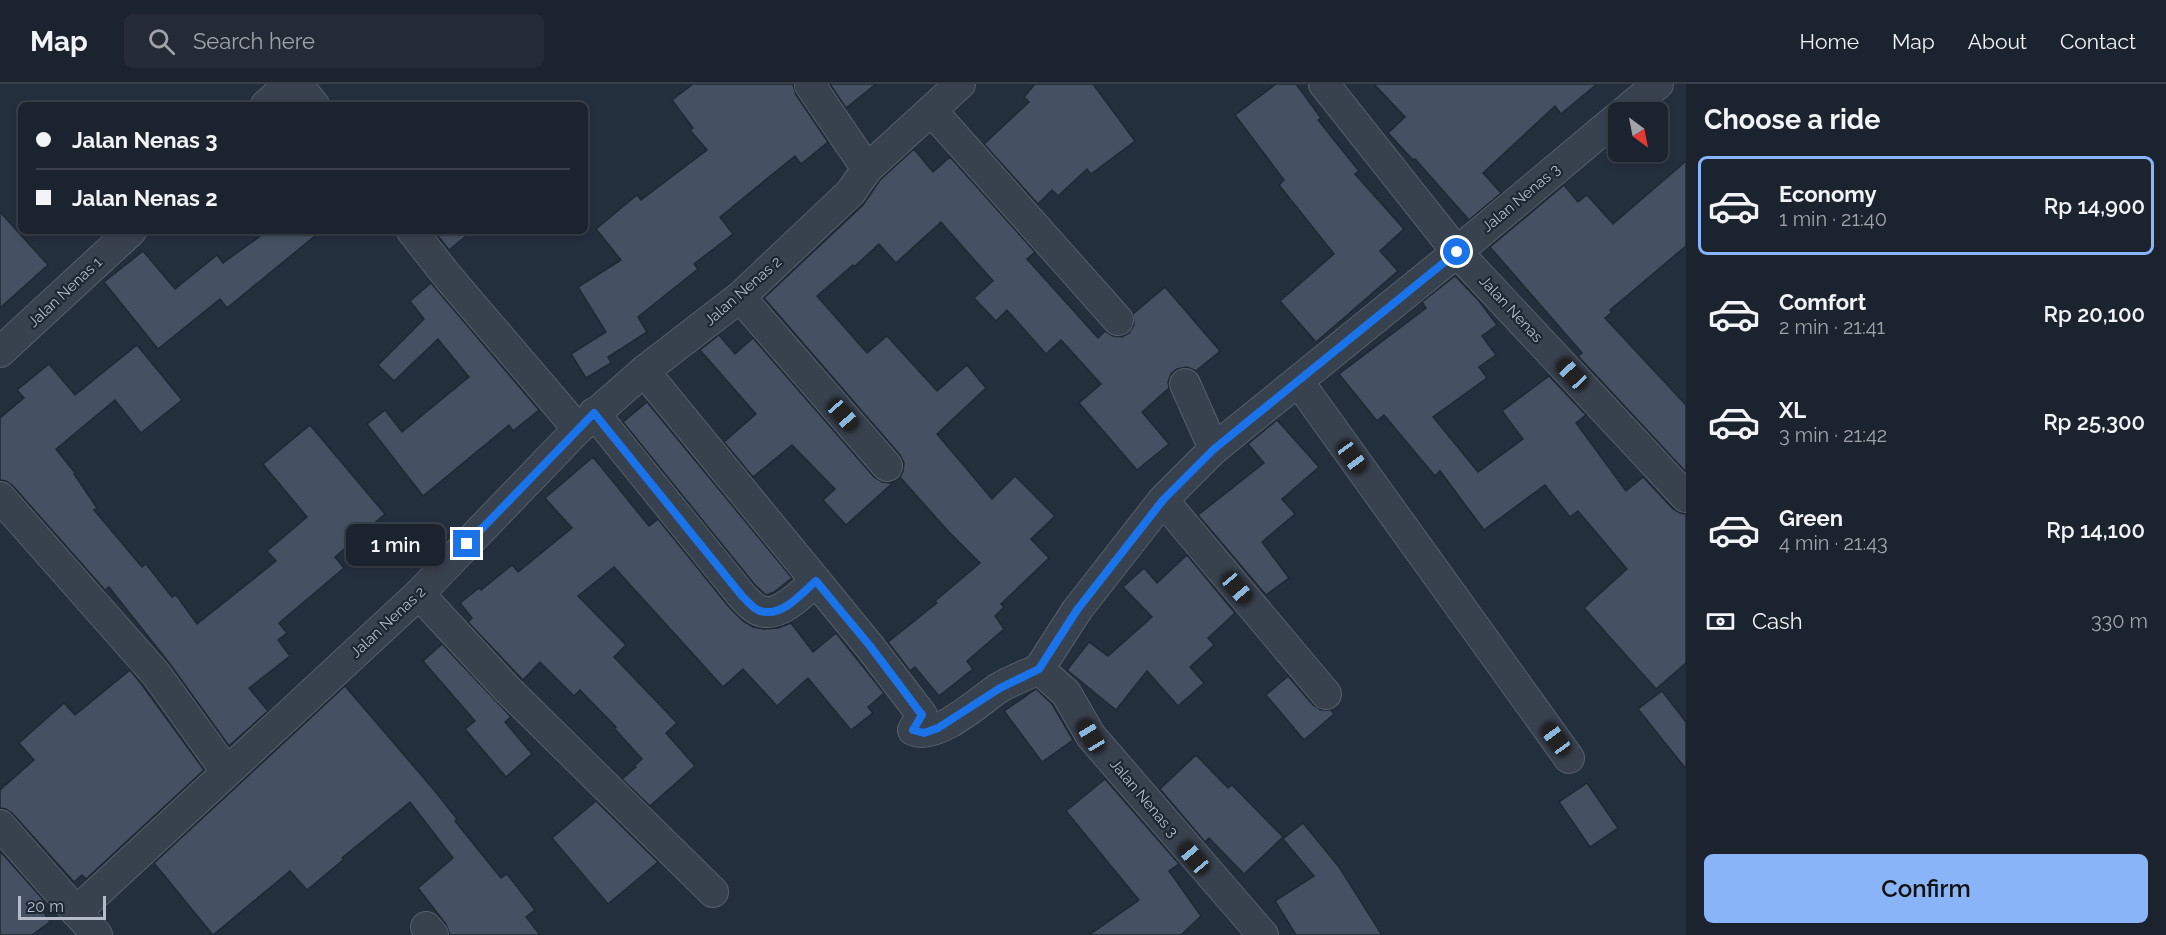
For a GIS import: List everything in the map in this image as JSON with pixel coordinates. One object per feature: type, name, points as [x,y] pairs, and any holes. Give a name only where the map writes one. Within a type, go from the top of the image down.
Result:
[{"type":"street","points":[[270,102],[289,84]]},
{"type":"street","points":[[297,84],[312,102]]},
{"type":"street","name":"Jalan Nenas 2","points":[[76,912],[419,594],[586,421],[644,371],[740,297],[851,192],[867,169],[960,84]]},
{"type":"street","name":"Jalan Nenas","points":[[1324,84],[1457,252],[1686,497]]},
{"type":"street","points":[[1636,102],[1658,84]]},
{"type":"street","points":[[810,85],[867,169]]},
{"type":"street","points":[[932,111],[1118,320]]},
{"type":"street","name":"Jalan Nenas 3","points":[[1263,935],[1091,736],[1065,693],[1039,669],[1077,610],[1163,500],[1214,449],[1457,252],[1608,125]]},
{"type":"street","name":"Jalan Nenas 1","points":[[0,352],[127,234]]},
{"type":"street","points":[[414,234],[448,277],[586,421],[755,609],[767,613],[786,606],[816,581]]},
{"type":"street","points":[[740,297],[887,466]]},
{"type":"street","points":[[644,371],[870,646],[922,715],[913,730],[924,733],[938,728],[1000,688],[1039,669]]},
{"type":"street","points":[[1298,381],[1569,758]]},
{"type":"street","points":[[1185,384],[1214,449]]},
{"type":"street","points":[[0,497],[156,674],[226,771]]},
{"type":"street","points":[[1163,500],[1326,694]]},
{"type":"street","points":[[419,594],[508,690],[713,892]]},
{"type":"street","points":[[0,825],[96,935]]},
{"type":"building","points":[[693,84],[793,84],[796,95],[828,142],[801,164],[795,156],[720,217],[733,234],[694,264],[698,269],[638,317],[647,332],[608,357],[611,363],[586,378],[571,354],[606,332],[578,287],[621,260],[596,229],[637,195],[641,200],[707,150],[690,130],[693,128],[672,100]]},
{"type":"building","points":[[830,84],[876,84],[846,108]]},
{"type":"building","points":[[1035,84],[1093,84],[1135,141],[1091,174],[1087,169],[1058,196],[1052,190],[1038,204],[984,144],[1029,102],[1024,97]]},
{"type":"building","points":[[1276,84],[1296,84],[1321,118],[1318,120],[1359,171],[1355,174],[1404,229],[1380,251],[1398,271],[1316,342],[1280,301],[1334,254],[1279,185],[1284,180],[1235,115]]},
{"type":"building","points":[[1374,84],[1597,84],[1561,114],[1555,106],[1483,173],[1501,193],[1469,220],[1415,159],[1413,160],[1388,133],[1405,117]]},
{"type":"building","points":[[914,149],[933,172],[950,157],[1035,252],[1027,259],[1098,338],[1105,331],[1113,336],[1122,337],[1129,333],[1134,325],[1133,314],[1165,287],[1220,351],[1196,371],[1187,367],[1177,369],[1171,374],[1168,382],[1169,388],[1142,412],[1169,444],[1137,470],[1079,403],[1101,384],[1061,340],[1046,354],[1007,310],[996,321],[974,298],[993,281],[941,222],[896,263],[879,244],[817,296],[867,353],[887,336],[937,391],[967,365],[986,388],[937,434],[992,499],[1015,476],[1055,516],[1031,539],[1049,558],[1001,604],[1004,607],[995,616],[1004,629],[967,661],[973,669],[939,696],[915,667],[910,671],[888,642],[937,603],[935,601],[980,563],[900,477],[904,463],[900,455],[764,298],[863,205],[880,180]]},
{"type":"building","points":[[1686,161],[1686,246],[1610,310],[1612,312],[1605,318],[1686,405],[1686,472],[1578,356],[1582,353],[1490,247],[1564,185],[1578,202],[1587,195],[1613,224]]},
{"type":"building","points":[[0,212],[48,265],[0,308]]},
{"type":"building","points":[[263,234],[317,234],[227,308],[220,299],[158,349],[104,282],[143,251],[175,289],[217,255],[223,263]]},
{"type":"building","points":[[436,234],[468,234],[449,250]]},
{"type":"building","points":[[1455,276],[1479,301],[1497,325],[1482,336],[1496,355],[1479,367],[1487,378],[1433,417],[1478,472],[1523,439],[1502,411],[1549,376],[1586,415],[1576,423],[1626,491],[1643,477],[1673,509],[1686,514],[1686,663],[1656,689],[1584,608],[1627,569],[1578,511],[1570,517],[1545,485],[1484,530],[1440,471],[1435,476],[1384,415],[1377,421],[1339,374],[1426,308],[1422,302]]},
{"type":"building","points":[[431,283],[539,410],[513,431],[509,425],[423,496],[367,424],[385,410],[402,432],[469,377],[438,339],[394,381],[378,365],[424,319],[410,301]]},
{"type":"building","points":[[719,335],[735,354],[753,338],[874,477],[882,482],[890,483],[896,480],[846,525],[823,500],[835,489],[792,445],[753,477],[724,442],[756,414],[700,350]]},
{"type":"building","points":[[137,345],[182,400],[141,433],[115,400],[56,449],[75,473],[97,508],[94,510],[142,567],[146,564],[172,597],[176,595],[197,624],[276,561],[267,551],[307,517],[263,464],[310,425],[385,514],[335,557],[344,568],[279,623],[287,633],[278,640],[290,656],[249,688],[268,711],[229,746],[170,664],[109,587],[105,590],[13,486],[0,480],[0,418],[24,398],[17,390],[49,364],[75,395]]},
{"type":"building","points":[[647,402],[792,578],[774,592],[766,595],[755,585],[623,422]]},
{"type":"building","points":[[1277,420],[1319,467],[1282,499],[1295,514],[1262,542],[1289,578],[1266,595],[1198,515],[1264,463],[1248,444]]},
{"type":"building","points":[[593,457],[649,526],[658,519],[743,621],[753,627],[764,629],[778,628],[791,623],[813,652],[836,633],[884,693],[868,707],[873,713],[851,730],[808,678],[777,706],[743,669],[723,687],[614,567],[578,596],[626,645],[614,657],[677,723],[666,733],[695,766],[650,806],[622,779],[642,759],[614,728],[616,727],[580,690],[574,696],[540,662],[523,680],[468,622],[472,618],[460,603],[479,588],[481,590],[512,565],[518,572],[572,528],[545,498]]},
{"type":"building","points":[[1187,555],[1235,613],[1208,638],[1214,645],[1190,667],[1204,683],[1178,706],[1147,671],[1116,710],[1067,670],[1089,642],[1108,656],[1152,617],[1123,587],[1144,568],[1157,583]]},
{"type":"building","points":[[442,644],[511,717],[505,722],[532,754],[506,777],[465,729],[475,721],[423,661]]},
{"type":"building","points":[[130,670],[204,770],[86,879],[82,875],[74,882],[13,814],[0,808],[0,790],[34,760],[19,743],[64,703],[75,715]]},
{"type":"building","points":[[1288,676],[1313,705],[1321,710],[1331,710],[1334,714],[1304,740],[1266,695]]},
{"type":"building","points":[[345,686],[434,790],[457,819],[455,821],[501,878],[507,874],[535,910],[526,917],[540,935],[450,935],[446,924],[418,888],[453,858],[410,802],[307,890],[290,871],[213,935],[154,863]]},
{"type":"building","points":[[1036,689],[1052,704],[1073,740],[1042,762],[1004,711]]},
{"type":"building","points":[[1662,691],[1686,722],[1686,769],[1638,709]]},
{"type":"building","points":[[1196,755],[1228,788],[1232,785],[1283,837],[1244,874],[1209,838],[1205,842],[1160,789]]},
{"type":"building","points":[[1105,779],[1179,864],[1169,871],[1201,916],[1181,935],[1089,935],[1139,900],[1066,811]]},
{"type":"building","points":[[1587,783],[1618,828],[1590,847],[1559,802]]},
{"type":"building","points":[[596,801],[658,862],[608,904],[552,838]]},
{"type":"building","points":[[1303,823],[1339,867],[1382,935],[1296,935],[1275,901],[1314,876],[1283,839]]},
{"type":"building","points":[[0,851],[48,905],[42,910],[50,922],[32,935],[0,935]]},
{"type":"route","points":[[467,544],[594,413],[755,609],[767,613],[786,606],[816,581],[870,646],[922,715],[913,730],[924,733],[953,720],[1000,688],[1039,669],[1077,610],[1163,500],[1214,449],[1457,252]]}]
